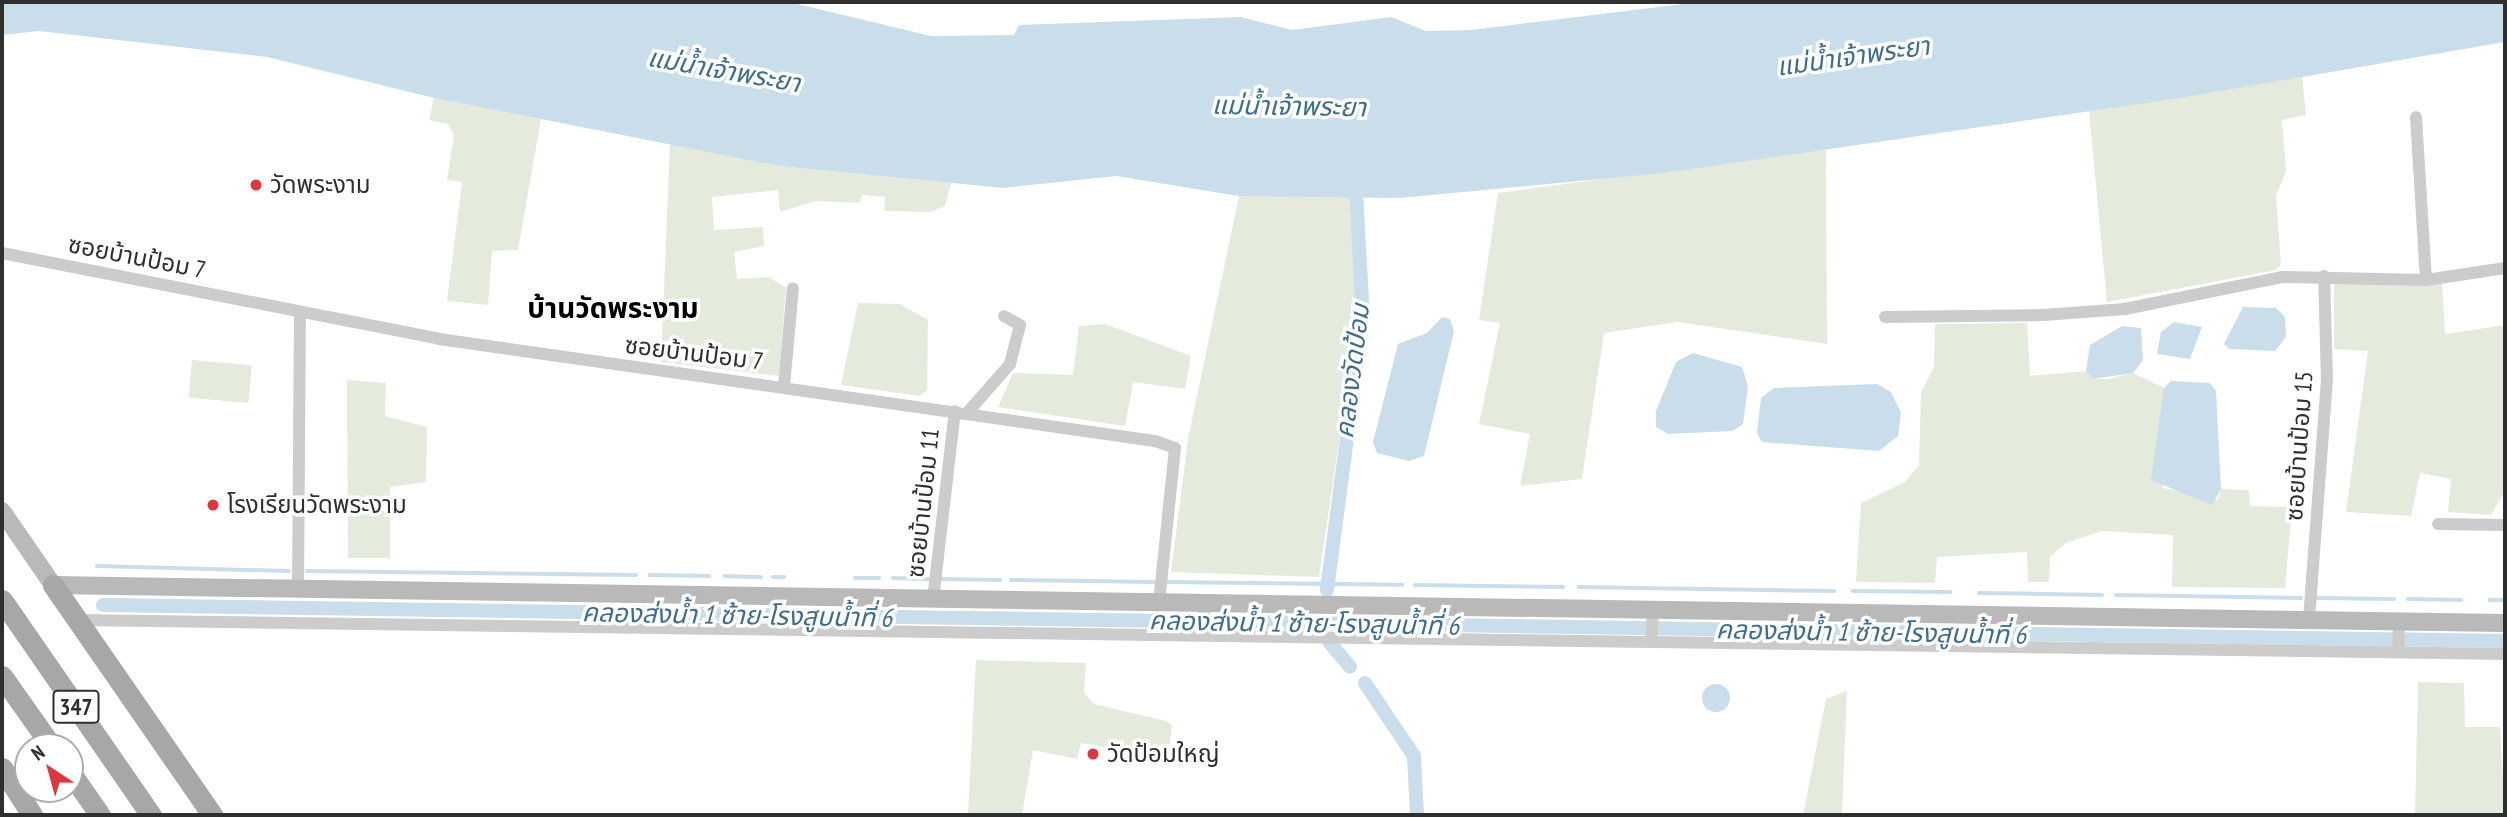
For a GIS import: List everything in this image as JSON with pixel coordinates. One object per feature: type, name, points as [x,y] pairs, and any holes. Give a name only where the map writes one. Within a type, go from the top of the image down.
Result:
[{"type":"main road","points":[[2,511],[212,815]]},
{"type":"main road","points":[[54,585],[298,591],[1159,602],[1205,607],[1653,615],[2309,619],[2399,625],[2505,623]]},
{"type":"main road","name":"347","points":[[2,600],[151,815]]},
{"type":"main road","name":"347","points":[[2,676],[42,733]]},
{"type":"main road","points":[[2,768],[32,815]]},
{"type":"main road","points":[[84,792],[100,815]]},
{"type":"street","points":[[2416,117],[2426,280]]},
{"type":"street","name":"ซอยบ้านป้อม 7","points":[[2,253],[300,315],[961,411],[1175,448],[1159,602]]},
{"type":"street","points":[[1885,317],[2125,309],[2282,277],[2426,280],[2505,268]]},
{"type":"street","name":"ซอยบ้านป้อม 15","points":[[2309,619],[2327,380],[2325,276]]},
{"type":"street","points":[[784,386],[793,288]]},
{"type":"street","points":[[298,591],[300,315]]},
{"type":"street","points":[[961,411],[1010,364],[1020,325],[1004,316]]},
{"type":"street","name":"ซอยบ้านป้อม 11","points":[[933,600],[961,411]]},
{"type":"street","points":[[2438,524],[2505,525]]},
{"type":"street","points":[[1203,630],[1205,607]]},
{"type":"street","points":[[1651,639],[1653,615]]},
{"type":"street","points":[[77,620],[1203,630],[1651,639],[2398,648],[2505,654]]},
{"type":"street","points":[[2398,648],[2399,625]]},
{"type":"shaded area","points":[[2302,75],[2306,115],[2282,120],[2286,171],[2276,196],[2281,264],[2276,270],[2107,302],[2089,111]]},
{"type":"shaded area","points":[[434,98],[541,119],[518,250],[492,251],[488,305],[447,301],[462,182],[447,180],[454,135],[448,124],[429,120]]},
{"type":"shaded area","points":[[670,143],[779,166],[951,183],[945,206],[931,212],[884,211],[885,197],[862,195],[860,203],[816,201],[780,212],[778,190],[712,197],[714,230],[763,227],[764,246],[734,252],[737,279],[769,277],[786,288],[779,376],[661,362]]},
{"type":"shaded area","points":[[1826,149],[1827,344],[1677,322],[1604,333],[1582,479],[1520,486],[1530,434],[1479,424],[1500,323],[1479,320],[1498,193]]},
{"type":"shaded area","points":[[1239,196],[1349,196],[1357,318],[1319,577],[1171,572],[1188,439]]},
{"type":"shaded area","points":[[2334,282],[2442,283],[2445,334],[2505,325],[2505,491],[2491,515],[2448,512],[2451,479],[2420,473],[2411,516],[2346,512],[2368,351],[2334,349]]},
{"type":"shaded area","points":[[858,303],[900,304],[928,320],[927,390],[920,396],[841,385]]},
{"type":"shaded area","points":[[2027,323],[2030,376],[2086,371],[2093,379],[2108,379],[2133,373],[2164,388],[2163,488],[2218,500],[2221,489],[2249,490],[2250,506],[2292,507],[2285,588],[2172,587],[2173,535],[2101,531],[2066,543],[2050,557],[2049,582],[2028,582],[2027,552],[1937,557],[1935,583],[1856,582],[1861,503],[1905,482],[1919,465],[1921,392],[1934,367],[1935,324]]},
{"type":"shaded area","points":[[1105,324],[1191,356],[1185,389],[1133,382],[1125,426],[998,407],[1013,373],[1073,375],[1079,326]]},
{"type":"shaded area","points":[[192,360],[252,365],[248,403],[189,398]]},
{"type":"shaded area","points":[[347,380],[386,383],[385,416],[427,427],[426,482],[390,487],[390,558],[348,558]]},
{"type":"shaded area","points":[[976,660],[1086,663],[1084,693],[1094,704],[1166,721],[1172,725],[1169,750],[1159,757],[1081,743],[1077,759],[1033,750],[1022,815],[968,815]]},
{"type":"shaded area","points":[[2418,682],[2464,683],[2465,727],[2500,727],[2505,815],[2415,815]]},
{"type":"shaded area","points":[[1847,691],[1842,815],[1803,815],[1826,699]]},
{"type":"water","name":"แม่น้ำเจ้าพระยา","points":[[2,2],[789,2],[931,36],[1014,35],[1019,25],[1241,17],[1292,30],[1391,17],[1426,31],[1471,30],[1699,2],[2505,2],[2505,42],[2174,99],[1664,173],[1401,198],[1239,196],[1116,176],[1003,188],[779,166],[434,98],[267,57],[39,31],[2,35]]},
{"type":"water","points":[[2243,307],[2276,308],[2285,317],[2286,337],[2275,351],[2229,349],[2224,344]]},
{"type":"water","points":[[1442,317],[1450,319],[1454,331],[1424,456],[1409,461],[1377,453],[1373,442],[1398,344],[1427,333]]},
{"type":"water","points":[[2174,322],[2202,327],[2190,359],[2157,354],[2161,332]]},
{"type":"water","points":[[2122,326],[2141,328],[2143,360],[2133,373],[2093,379],[2086,371],[2090,345]]},
{"type":"water","points":[[1693,353],[1742,367],[1748,386],[1743,424],[1733,431],[1668,434],[1656,427],[1656,411],[1676,362]]},
{"type":"water","points":[[2171,381],[2210,383],[2216,391],[2221,489],[2212,505],[2151,480],[2164,388]]},
{"type":"water","points":[[1877,384],[1891,392],[1901,413],[1898,436],[1879,451],[1762,442],[1757,433],[1761,398],[1774,388]]},
{"type":"water","points":[[1716,684],[1726,688],[1730,698],[1726,708],[1716,712],[1706,708],[1702,698],[1706,688]]},
{"type":"waterway","name":"คลองวัดป้อม","points":[[1327,590],[1363,318],[1355,177]]},
{"type":"waterway","points":[[97,566],[289,571]]},
{"type":"waterway","points":[[307,571],[636,575]]},
{"type":"waterway","points":[[650,575],[709,576]]},
{"type":"waterway","points":[[725,576],[761,577]]},
{"type":"waterway","points":[[773,577],[784,577]]},
{"type":"waterway","points":[[855,578],[879,578]]},
{"type":"waterway","points":[[893,578],[931,579]]},
{"type":"waterway","points":[[941,579],[1000,580]]},
{"type":"waterway","points":[[1011,580],[1154,582]]},
{"type":"waterway","points":[[1168,582],[1402,585]]},
{"type":"waterway","points":[[1415,585],[1563,587]]},
{"type":"waterway","points":[[1579,587],[1834,591]]},
{"type":"waterway","points":[[1853,591],[1950,592]]},
{"type":"waterway","points":[[1979,593],[2102,595]]},
{"type":"waterway","points":[[2116,595],[2301,598]]},
{"type":"waterway","points":[[2317,598],[2394,599]]},
{"type":"waterway","points":[[2408,599],[2461,600]]},
{"type":"waterway","points":[[2490,600],[2505,600]]},
{"type":"waterway","name":"คลองส่งน้ำ 1 ซ้าย-โรงสูบน้ำที่ 6","points":[[103,605],[2505,641]]},
{"type":"waterway","name":"คลองวัดป้อม","points":[[1330,643],[1350,667]]},
{"type":"waterway","name":"คลองวัดป้อม","points":[[1365,683],[1414,756],[1417,815]]},
{"type":"place","name":"วัดพระงาม","points":[[256,185]]},
{"type":"place","name":"โรงเรียนวัดพระงาม","points":[[213,505]]},
{"type":"place","name":"วัดป้อมใหญ่","points":[[1093,754]]},
{"type":"district","name":"บ้านวัดพระงาม","points":[[613,308]]}]
